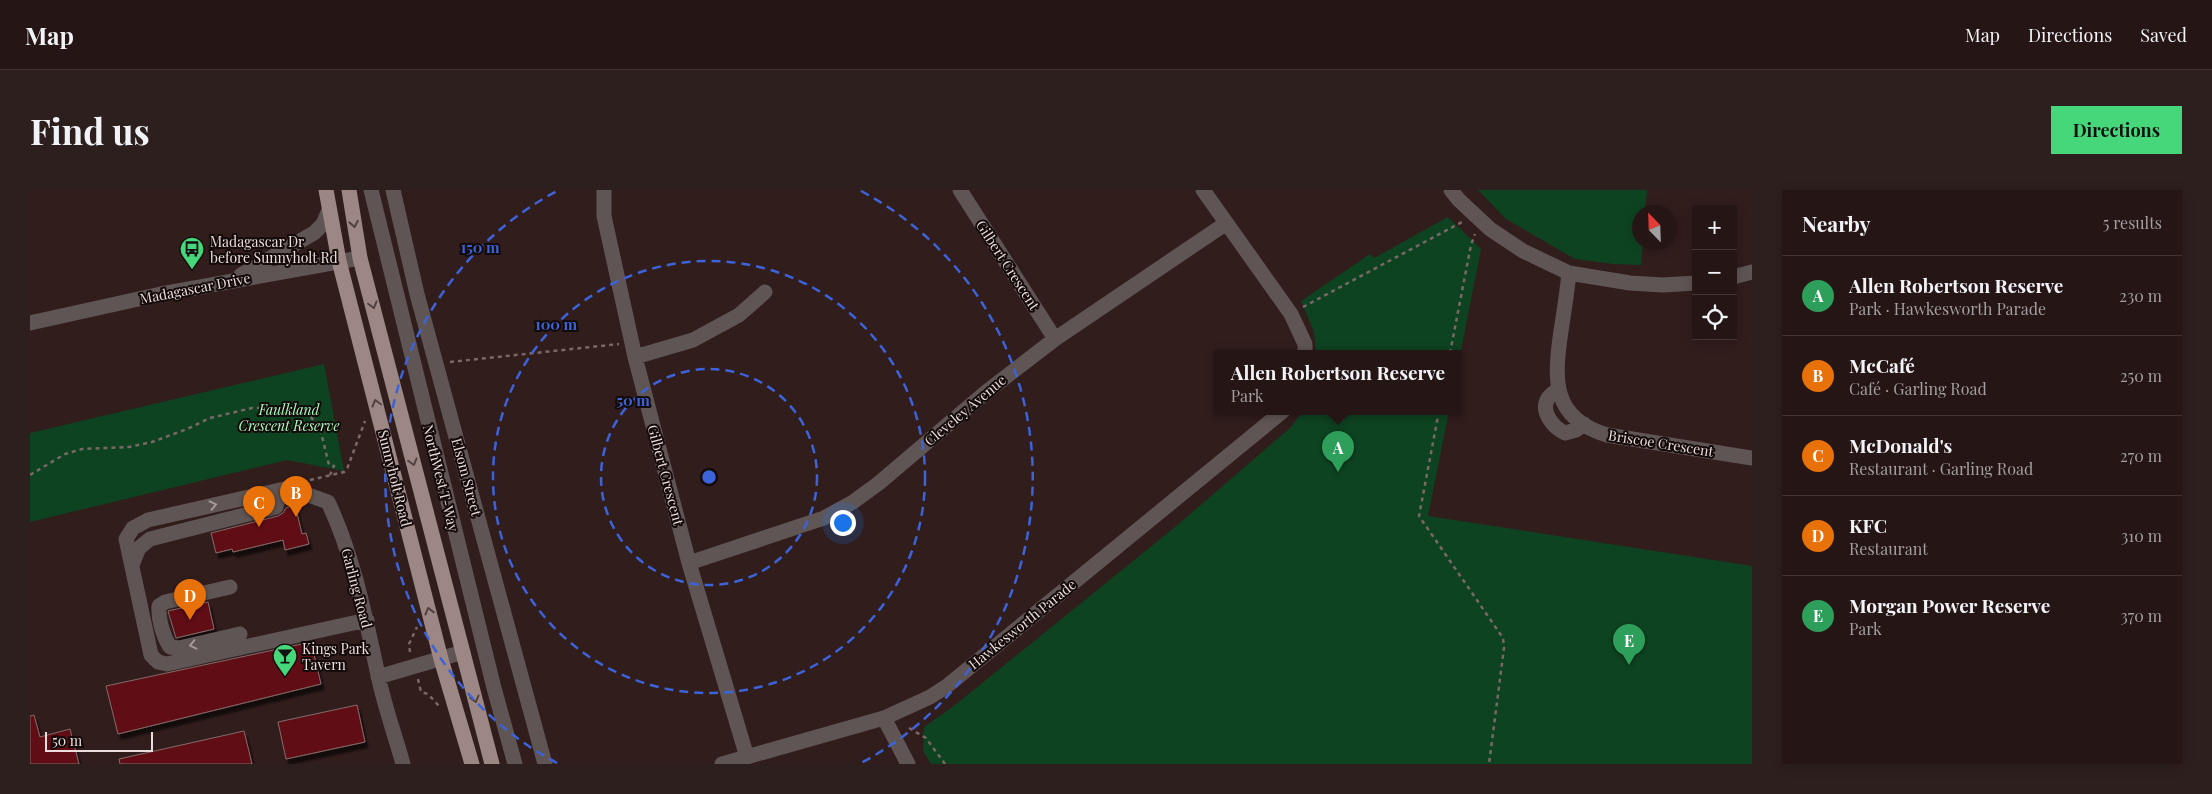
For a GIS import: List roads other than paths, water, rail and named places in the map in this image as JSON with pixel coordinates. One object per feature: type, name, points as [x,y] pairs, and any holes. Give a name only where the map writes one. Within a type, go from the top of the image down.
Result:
[{"type":"main road","name":"Sunnyholt Road","points":[[326,190],[339,261],[441,659],[472,764]]},
{"type":"main road","name":"Sunnyholt Road","points":[[348,190],[360,258],[492,764]]},
{"type":"street","name":"NorthWest T-Way","points":[[371,190],[494,688],[515,764]]},
{"type":"street","name":"Elsom Street","points":[[393,190],[417,294],[545,764]]},
{"type":"street","name":"Gilbert Crescent","points":[[604,190],[604,216],[633,350],[689,563],[747,757]]},
{"type":"street","name":"Gilbert Crescent","points":[[960,190],[1055,339]]},
{"type":"street","points":[[1203,190],[1225,224],[1291,314],[1305,344],[1305,350]]},
{"type":"street","points":[[1451,190],[1478,218],[1523,251],[1569,273],[1630,283],[1662,285],[1692,283]]},
{"type":"street","points":[[229,282],[314,233],[323,224],[329,210]]},
{"type":"street","name":"Cleveley Avenue","points":[[689,563],[824,518],[853,502],[879,483],[985,392],[1055,339],[1225,224]]},
{"type":"street","name":"Madagascar Drive","points":[[30,323],[229,282],[360,258]]},
{"type":"street","points":[[1737,276],[1752,272]]},
{"type":"street","name":"Briscoe Crescent","points":[[1569,273],[1556,367],[1559,388],[1568,410],[1584,424],[1607,435],[1752,458]]},
{"type":"street","points":[[633,350],[693,340],[739,315],[765,292]]},
{"type":"street","points":[[1559,388],[1549,396],[1546,404],[1547,415],[1551,421],[1565,432],[1576,430],[1584,424]]},
{"type":"street","name":"Hawkesworth Parade","points":[[722,764],[884,718],[930,697],[947,686],[1278,415]]},
{"type":"street","name":"Garling Road","points":[[281,490],[289,488],[328,502],[341,530],[367,620],[378,677],[403,764]]},
{"type":"street","points":[[131,559],[139,548],[150,539],[276,507],[281,490],[148,520],[133,528],[129,533],[126,539],[151,655],[158,662],[167,664],[367,620]]},
{"type":"street","points":[[230,587],[165,602],[159,606],[158,611],[166,640],[170,647],[179,648],[240,634]]},
{"type":"street","points":[[378,677],[463,652]]},
{"type":"street","points":[[884,718],[908,764]]},
{"type":"place","name":"Madagascar Dr before Sunnyholt Rd","points":[[192,270]]},
{"type":"place","name":"Allen Robertson Reserve","points":[[1338,472]]},
{"type":"place","name":"McCafé","points":[[296,517]]},
{"type":"place","name":"McDonald's","points":[[259,527]]},
{"type":"place","name":"KFC","points":[[190,620]]},
{"type":"place","name":"Morgan Power Reserve","points":[[1629,665]]},
{"type":"place","name":"Kings Park Tavern","points":[[285,677]]},
{"type":"park label","name":"Faulkland Crescent Reserve","points":[[289,417]]}]
